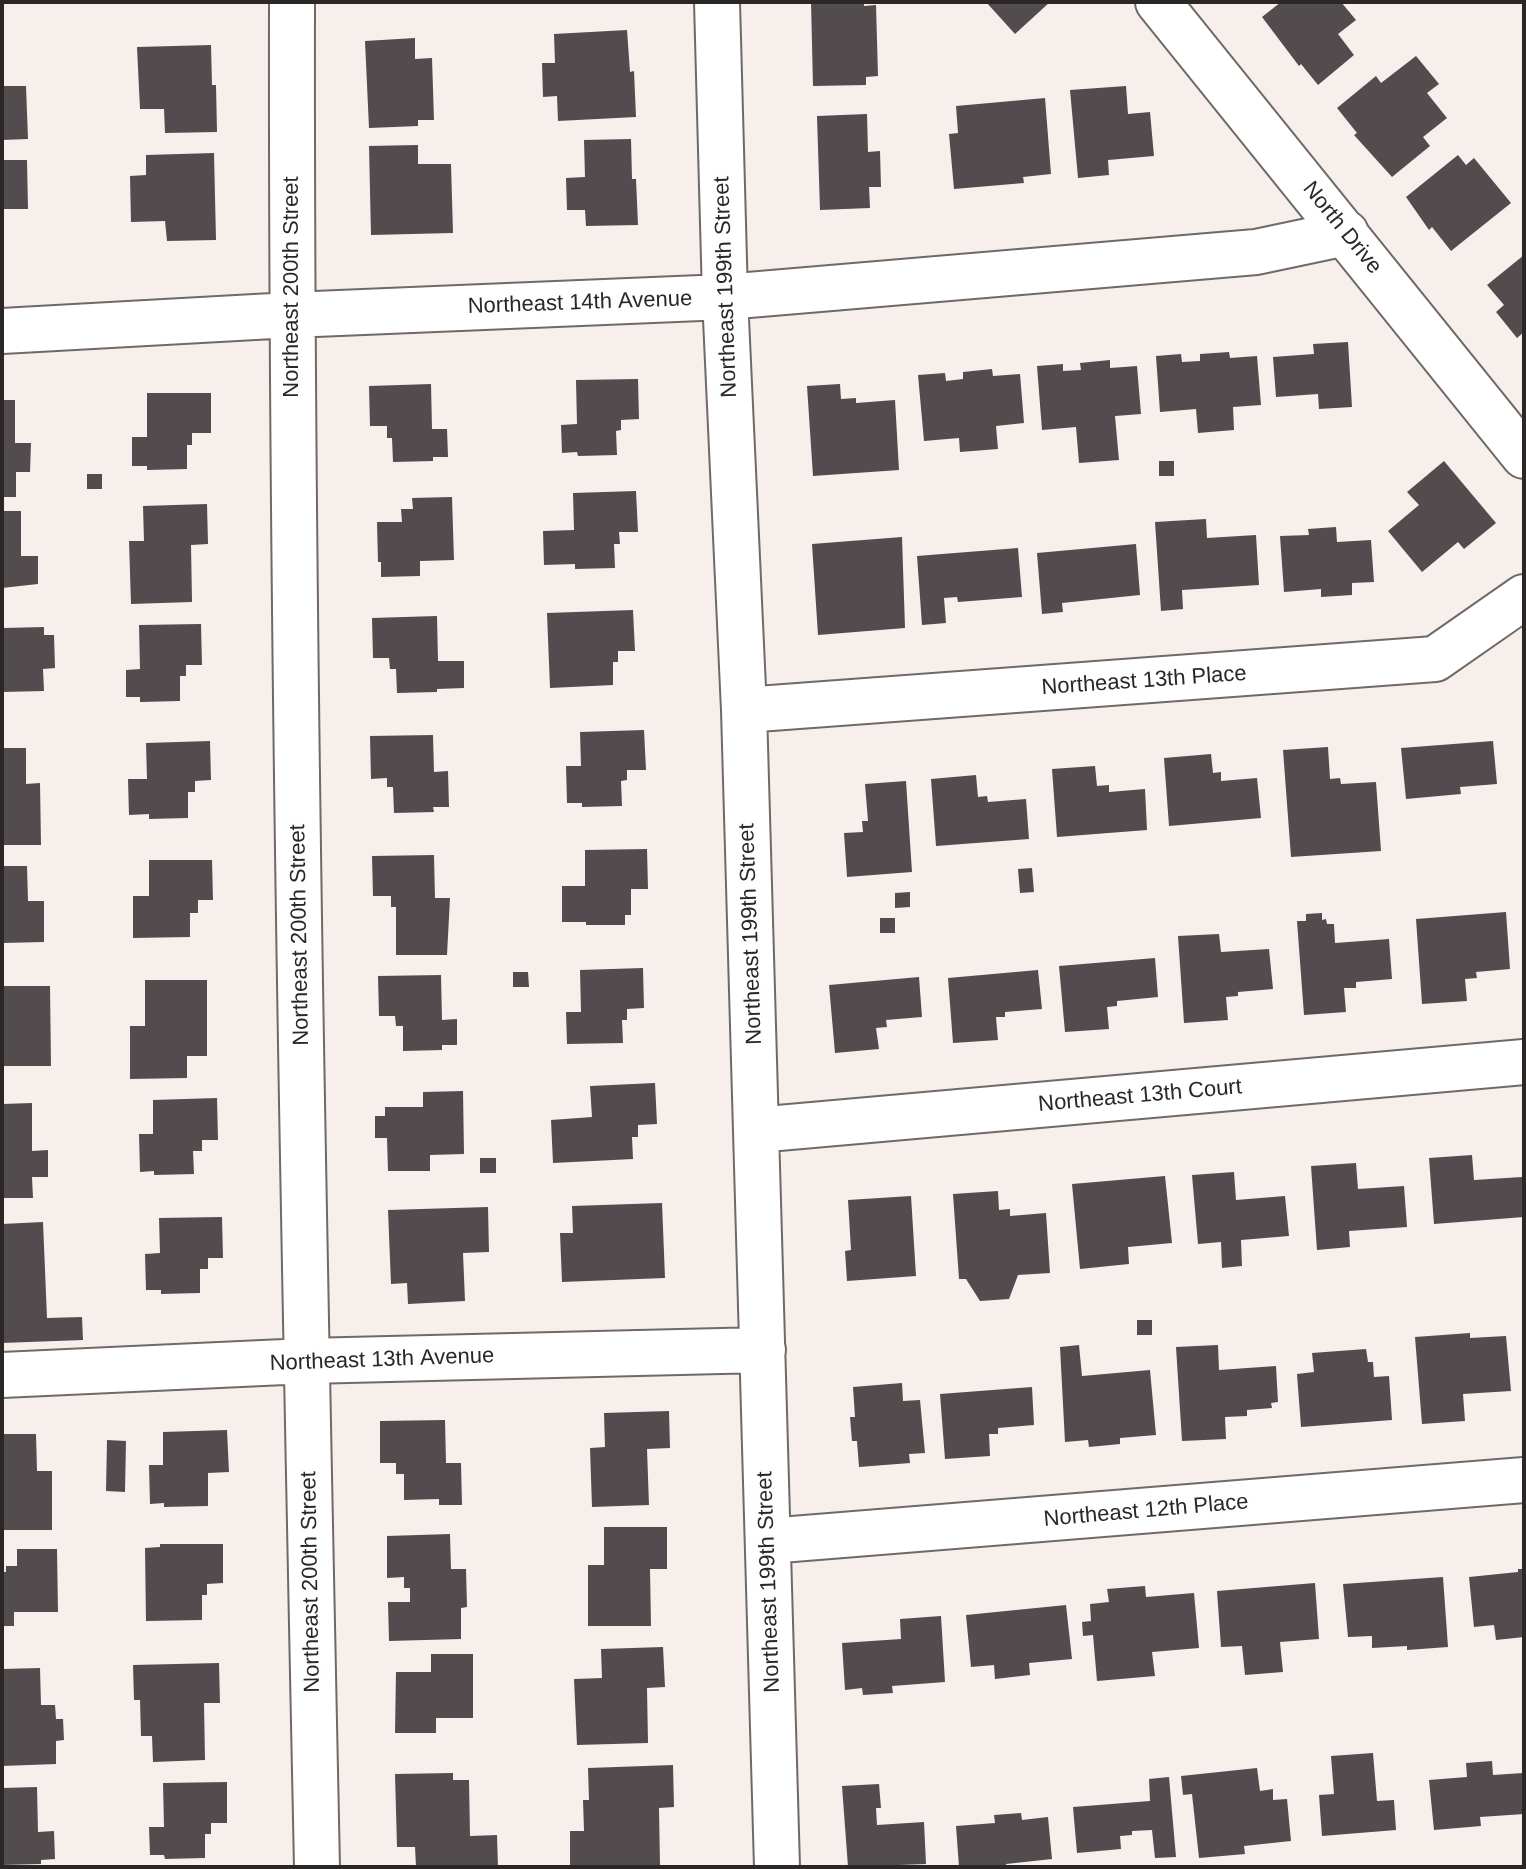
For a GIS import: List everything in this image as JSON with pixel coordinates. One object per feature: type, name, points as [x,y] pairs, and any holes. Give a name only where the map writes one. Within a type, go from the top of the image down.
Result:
[{"type":"street","name":"Northeast 200th Street","points":[[292,2],[291,315],[306,1361],[317,1867]]},
{"type":"street","name":"Northeast 199th Street","points":[[717,2],[725,297],[744,710],[777,1867]]},
{"type":"street","name":"North Drive","points":[[1158,2],[1524,456]]},
{"type":"street","name":"Northeast 14th Avenue","points":[[2,331],[291,315],[725,297],[1256,252],[1346,233]]},
{"type":"street","name":"Northeast 13th Place","points":[[744,710],[1435,659],[1524,597]]},
{"type":"street","name":"Northeast 13th Court","points":[[756,1130],[1524,1062]]},
{"type":"street","name":"Northeast 13th Avenue","points":[[2,1375],[306,1361],[763,1350]]},
{"type":"street","name":"Northeast 12th Place","points":[[768,1541],[1524,1480]]},
{"type":"building","points":[[811,2],[864,2],[864,6],[876,5],[878,76],[866,77],[866,85],[813,86]]},
{"type":"building","points":[[986,2],[1050,2],[1015,34]]},
{"type":"building","points":[[1281,2],[1341,2],[1356,20],[1338,34],[1354,55],[1318,85],[1301,64],[1299,66],[1262,17]]},
{"type":"building","points":[[627,30],[630,72],[634,71],[636,117],[558,121],[557,96],[543,97],[542,63],[555,63],[554,34]]},
{"type":"building","points":[[415,38],[415,59],[432,58],[434,120],[418,120],[418,126],[369,128],[365,41]]},
{"type":"building","points":[[211,45],[217,132],[165,133],[164,109],[140,109],[137,47]]},
{"type":"building","points":[[1416,56],[1439,84],[1427,93],[1447,118],[1423,137],[1430,146],[1392,177],[1354,135],[1357,133],[1337,108],[1376,76],[1381,83]]},
{"type":"building","points":[[2,86],[26,86],[28,139],[2,140]]},
{"type":"building","points":[[1126,86],[1128,114],[1150,112],[1154,156],[1108,160],[1109,175],[1078,178],[1070,90]]},
{"type":"building","points":[[1045,98],[1051,174],[1023,177],[1024,183],[954,189],[949,134],[958,133],[956,106]]},
{"type":"building","points":[[867,114],[868,152],[880,151],[881,187],[869,187],[870,208],[820,210],[817,116]]},
{"type":"building","points":[[631,139],[638,225],[586,226],[585,210],[567,210],[566,178],[585,177],[584,140]]},
{"type":"building","points":[[418,145],[418,164],[451,164],[453,233],[371,235],[369,146]]},
{"type":"building","points":[[214,153],[216,240],[167,241],[165,221],[131,222],[130,176],[146,175],[146,155]]},
{"type":"building","points":[[1458,155],[1466,165],[1474,158],[1511,203],[1451,251],[1432,227],[1429,230],[1406,197]]},
{"type":"building","points":[[2,160],[27,160],[28,209],[2,209]]},
{"type":"building","points":[[1524,255],[1524,332],[1517,338],[1496,312],[1504,305],[1487,285]]},
{"type":"building","points":[[1348,342],[1352,407],[1319,409],[1318,394],[1276,397],[1273,357],[1314,354],[1313,344]]},
{"type":"building","points":[[1229,352],[1230,358],[1257,356],[1261,405],[1233,407],[1234,430],[1198,433],[1196,409],[1160,412],[1156,356],[1181,354],[1182,362],[1200,361],[1200,354]]},
{"type":"building","points":[[1110,360],[1110,368],[1137,366],[1141,414],[1115,416],[1119,460],[1079,463],[1076,427],[1042,430],[1037,366],[1063,364],[1063,371],[1081,370],[1080,363]]},
{"type":"building","points":[[992,369],[993,376],[1020,374],[1024,423],[996,426],[998,449],[960,452],[959,438],[924,441],[918,375],[945,373],[946,381],[963,379],[963,372]]},
{"type":"building","points":[[638,379],[639,419],[621,420],[621,430],[616,431],[617,455],[578,456],[577,452],[562,453],[561,425],[577,424],[576,380]]},
{"type":"building","points":[[431,384],[432,429],[447,429],[448,457],[433,457],[433,461],[393,462],[392,438],[387,438],[387,426],[370,426],[369,386]]},
{"type":"building","points":[[840,384],[841,399],[856,398],[856,403],[895,400],[899,470],[813,476],[807,386]]},
{"type":"building","points":[[147,393],[211,393],[211,433],[192,433],[192,445],[187,445],[187,469],[147,470],[147,466],[132,466],[132,437],[147,437]]},
{"type":"building","points":[[2,400],[15,400],[15,443],[31,443],[30,472],[16,472],[16,497],[2,497]]},
{"type":"building","points":[[1159,461],[1174,461],[1174,476],[1159,476]]},
{"type":"building","points":[[1444,461],[1496,523],[1464,549],[1458,542],[1422,572],[1388,531],[1419,505],[1407,492]]},
{"type":"building","points":[[87,474],[102,474],[102,489],[87,489]]},
{"type":"building","points":[[636,491],[638,532],[619,532],[620,544],[614,544],[615,568],[575,569],[575,564],[544,565],[543,531],[574,530],[573,493]]},
{"type":"building","points":[[452,497],[454,560],[420,561],[420,576],[381,577],[377,522],[402,522],[401,509],[413,509],[412,498]]},
{"type":"building","points":[[207,504],[208,544],[191,545],[192,602],[131,604],[129,541],[144,541],[143,506]]},
{"type":"building","points":[[2,511],[21,511],[21,556],[38,556],[38,584],[2,588]]},
{"type":"building","points":[[1206,519],[1207,538],[1256,535],[1259,585],[1182,590],[1183,609],[1161,611],[1155,522]]},
{"type":"building","points":[[1336,527],[1337,542],[1371,540],[1374,582],[1352,583],[1352,595],[1321,597],[1321,589],[1284,592],[1280,536],[1309,535],[1308,529]]},
{"type":"building","points":[[902,537],[905,628],[818,635],[812,544]]},
{"type":"building","points":[[1136,544],[1140,595],[1062,603],[1063,612],[1042,614],[1037,553]]},
{"type":"building","points":[[1018,548],[1022,597],[958,602],[957,597],[944,598],[946,623],[922,625],[917,556]]},
{"type":"building","points":[[633,610],[635,651],[618,651],[618,662],[613,662],[613,685],[550,688],[547,613]]},
{"type":"building","points":[[437,616],[438,661],[464,661],[464,688],[397,693],[396,669],[390,669],[389,658],[373,658],[372,618]]},
{"type":"building","points":[[201,624],[202,665],[186,665],[186,676],[180,676],[180,701],[140,702],[140,697],[126,697],[126,670],[140,669],[139,625]]},
{"type":"building","points":[[44,627],[44,635],[54,635],[55,668],[43,669],[44,691],[2,692],[3,628]]},
{"type":"building","points":[[644,730],[646,770],[627,770],[627,780],[621,781],[622,806],[582,807],[582,803],[567,803],[566,766],[581,766],[580,732]]},
{"type":"building","points":[[433,735],[434,772],[448,771],[449,807],[433,807],[434,812],[394,813],[393,787],[387,787],[387,778],[371,779],[370,736]]},
{"type":"building","points":[[210,741],[211,780],[195,781],[195,792],[188,792],[188,818],[149,819],[149,814],[129,815],[128,779],[147,779],[146,743]]},
{"type":"building","points":[[1493,741],[1497,784],[1460,787],[1461,794],[1406,799],[1401,748]]},
{"type":"building","points":[[1328,747],[1330,779],[1340,778],[1341,784],[1376,782],[1381,851],[1291,857],[1283,750]]},
{"type":"building","points":[[2,748],[26,748],[26,784],[40,783],[41,845],[2,845]]},
{"type":"building","points":[[1211,754],[1213,773],[1221,772],[1221,781],[1257,778],[1261,818],[1169,826],[1164,758]]},
{"type":"building","points":[[1095,766],[1097,786],[1109,785],[1109,792],[1145,789],[1147,830],[1057,837],[1052,769]]},
{"type":"building","points":[[976,775],[978,797],[987,796],[988,802],[1026,799],[1029,839],[936,846],[931,779]]},
{"type":"building","points":[[906,781],[912,872],[847,877],[844,833],[863,832],[862,821],[868,821],[865,784]]},
{"type":"building","points":[[647,849],[648,889],[631,889],[631,915],[625,915],[625,925],[562,922],[562,886],[585,886],[585,850]]},
{"type":"building","points":[[434,855],[435,898],[450,898],[447,955],[396,955],[396,907],[391,907],[391,896],[373,896],[372,856]]},
{"type":"building","points":[[149,860],[212,860],[213,900],[198,900],[198,913],[190,913],[190,937],[133,938],[133,896],[149,896]]},
{"type":"building","points":[[2,866],[27,866],[28,901],[44,901],[44,942],[2,943]]},
{"type":"building","points":[[1032,868],[1034,892],[1020,893],[1018,869]]},
{"type":"building","points":[[910,892],[910,907],[895,908],[895,893]]},
{"type":"building","points":[[1506,912],[1510,969],[1476,972],[1477,978],[1465,979],[1467,1001],[1422,1004],[1416,919]]},
{"type":"building","points":[[1322,913],[1322,920],[1334,924],[1335,943],[1389,939],[1392,979],[1356,982],[1356,988],[1344,988],[1346,1012],[1304,1015],[1297,921],[1306,921],[1306,914]]},
{"type":"building","points":[[880,918],[895,918],[895,933],[880,933]]},
{"type":"building","points":[[1219,934],[1221,952],[1269,949],[1273,989],[1238,992],[1238,996],[1226,997],[1228,1020],[1184,1023],[1178,936]]},
{"type":"building","points":[[1155,958],[1158,997],[1117,1001],[1117,1006],[1107,1007],[1109,1029],[1065,1032],[1059,966]]},
{"type":"building","points":[[643,968],[644,1008],[627,1009],[627,1020],[622,1020],[623,1043],[567,1044],[566,1012],[581,1012],[580,970]]},
{"type":"building","points":[[1038,970],[1042,1009],[1005,1012],[1005,1017],[996,1017],[998,1040],[953,1043],[948,978]]},
{"type":"building","points":[[513,972],[528,972],[529,987],[513,987]]},
{"type":"building","points":[[441,975],[442,1020],[457,1019],[457,1045],[442,1045],[442,1050],[403,1051],[403,1026],[396,1026],[395,1016],[379,1016],[378,976]]},
{"type":"building","points":[[919,977],[922,1017],[886,1020],[887,1027],[876,1028],[879,1049],[835,1053],[829,985]]},
{"type":"building","points":[[145,980],[207,980],[207,1056],[187,1056],[187,1078],[130,1079],[130,1026],[145,1026]]},
{"type":"building","points":[[2,986],[50,986],[51,1066],[2,1066]]},
{"type":"building","points":[[655,1083],[657,1124],[638,1125],[638,1137],[632,1137],[633,1159],[553,1163],[551,1120],[592,1117],[590,1086]]},
{"type":"building","points":[[463,1091],[464,1154],[430,1155],[430,1171],[388,1171],[387,1138],[375,1138],[375,1116],[385,1116],[385,1107],[423,1107],[423,1092]]},
{"type":"building","points":[[217,1098],[218,1140],[202,1140],[202,1151],[193,1151],[194,1174],[154,1175],[154,1171],[140,1172],[139,1134],[153,1134],[153,1100]]},
{"type":"building","points":[[32,1103],[32,1151],[48,1150],[48,1177],[32,1177],[33,1198],[2,1198],[2,1104]]},
{"type":"building","points":[[1472,1155],[1474,1180],[1522,1177],[1524,1217],[1434,1224],[1429,1158]]},
{"type":"building","points":[[480,1158],[496,1158],[496,1173],[480,1173]]},
{"type":"building","points":[[1356,1163],[1358,1189],[1404,1186],[1407,1227],[1349,1231],[1350,1247],[1317,1250],[1311,1166]]},
{"type":"building","points":[[1234,1172],[1236,1200],[1285,1196],[1289,1236],[1241,1240],[1242,1266],[1222,1268],[1221,1242],[1198,1244],[1192,1175]]},
{"type":"building","points":[[1165,1176],[1172,1243],[1128,1247],[1129,1264],[1080,1269],[1072,1184]]},
{"type":"building","points":[[998,1191],[999,1210],[1010,1209],[1010,1216],[1046,1213],[1050,1273],[1018,1275],[1009,1299],[980,1301],[966,1279],[959,1279],[953,1194]]},
{"type":"building","points":[[911,1196],[916,1276],[847,1281],[845,1251],[851,1250],[848,1200]]},
{"type":"building","points":[[662,1203],[665,1278],[562,1282],[560,1233],[573,1233],[572,1206]]},
{"type":"building","points":[[488,1207],[489,1252],[463,1253],[465,1301],[408,1304],[407,1283],[391,1284],[388,1210]]},
{"type":"building","points":[[222,1217],[223,1258],[208,1258],[208,1269],[200,1269],[200,1293],[161,1294],[161,1290],[146,1290],[145,1254],[160,1253],[159,1218]]},
{"type":"building","points":[[43,1222],[47,1318],[82,1317],[83,1340],[2,1343],[2,1224]]},
{"type":"building","points":[[1137,1320],[1152,1320],[1152,1335],[1137,1335]]},
{"type":"building","points":[[1470,1333],[1470,1338],[1506,1336],[1511,1391],[1463,1394],[1465,1421],[1422,1424],[1415,1337]]},
{"type":"building","points":[[1079,1345],[1082,1376],[1150,1370],[1156,1435],[1120,1438],[1120,1444],[1089,1447],[1088,1440],[1065,1442],[1060,1347]]},
{"type":"building","points":[[1218,1345],[1219,1370],[1276,1366],[1278,1402],[1271,1403],[1272,1408],[1247,1410],[1247,1416],[1225,1417],[1226,1439],[1182,1441],[1176,1347]]},
{"type":"building","points":[[1366,1349],[1368,1362],[1373,1362],[1374,1377],[1389,1376],[1392,1420],[1301,1427],[1297,1374],[1314,1372],[1312,1353]]},
{"type":"building","points":[[902,1383],[903,1401],[920,1400],[925,1453],[909,1454],[910,1463],[859,1467],[857,1441],[852,1441],[850,1417],[855,1417],[853,1387]]},
{"type":"building","points":[[1032,1387],[1034,1425],[998,1428],[998,1434],[989,1434],[990,1456],[945,1459],[940,1394]]},
{"type":"building","points":[[669,1411],[670,1448],[647,1449],[649,1505],[592,1507],[590,1448],[605,1447],[604,1413]]},
{"type":"building","points":[[445,1420],[446,1463],[461,1463],[462,1505],[439,1505],[439,1499],[404,1500],[404,1474],[396,1474],[396,1463],[380,1463],[380,1421]]},
{"type":"building","points":[[227,1430],[229,1472],[208,1473],[208,1506],[164,1507],[164,1503],[150,1504],[149,1465],[163,1465],[163,1432]]},
{"type":"building","points":[[2,1434],[36,1434],[37,1471],[52,1471],[52,1530],[2,1530]]},
{"type":"building","points":[[107,1440],[126,1441],[125,1492],[106,1491]]},
{"type":"building","points":[[604,1527],[667,1527],[667,1569],[650,1569],[651,1626],[588,1626],[588,1565],[604,1565]]},
{"type":"building","points":[[450,1534],[451,1569],[466,1569],[467,1607],[461,1608],[461,1639],[389,1641],[388,1602],[410,1602],[410,1588],[404,1588],[404,1577],[387,1578],[387,1536]]},
{"type":"building","points":[[160,1544],[223,1544],[223,1583],[207,1584],[207,1595],[202,1595],[202,1620],[146,1621],[145,1548],[160,1547]]},
{"type":"building","points":[[17,1549],[57,1549],[58,1612],[14,1612],[14,1626],[2,1626],[2,1572],[6,1572],[6,1566],[17,1566]]},
{"type":"building","points":[[1518,1569],[1524,1569],[1524,1637],[1496,1640],[1494,1625],[1474,1627],[1469,1577],[1518,1572]]},
{"type":"building","points":[[1443,1577],[1448,1647],[1407,1650],[1407,1646],[1372,1648],[1372,1636],[1348,1637],[1343,1584]]},
{"type":"building","points":[[1315,1583],[1319,1639],[1280,1642],[1283,1672],[1245,1675],[1242,1646],[1221,1647],[1217,1591]]},
{"type":"building","points":[[1145,1586],[1146,1597],[1194,1593],[1199,1648],[1152,1652],[1155,1676],[1097,1681],[1093,1635],[1083,1636],[1082,1622],[1091,1621],[1090,1604],[1109,1602],[1107,1589]]},
{"type":"building","points":[[1066,1605],[1072,1659],[1029,1663],[1030,1675],[995,1679],[994,1665],[971,1667],[966,1615]]},
{"type":"building","points":[[941,1616],[945,1682],[892,1686],[893,1693],[863,1695],[862,1688],[845,1690],[842,1643],[901,1639],[900,1619]]},
{"type":"building","points":[[663,1647],[665,1687],[647,1688],[648,1743],[577,1745],[574,1679],[602,1678],[601,1649]]},
{"type":"building","points":[[431,1654],[473,1654],[473,1718],[436,1718],[436,1733],[395,1733],[396,1672],[431,1672]]},
{"type":"building","points":[[219,1663],[220,1703],[204,1703],[205,1760],[153,1762],[152,1736],[141,1736],[140,1700],[134,1700],[133,1665]]},
{"type":"building","points":[[40,1668],[41,1705],[55,1705],[56,1719],[63,1719],[64,1740],[56,1741],[56,1764],[2,1766],[2,1669]]},
{"type":"building","points":[[1373,1753],[1377,1801],[1394,1800],[1396,1830],[1322,1836],[1319,1795],[1334,1794],[1331,1756]]},
{"type":"building","points":[[1492,1761],[1493,1775],[1523,1773],[1524,1814],[1480,1817],[1481,1826],[1434,1830],[1429,1780],[1467,1777],[1466,1763]]},
{"type":"building","points":[[673,1765],[674,1807],[659,1808],[660,1865],[570,1867],[570,1831],[584,1831],[583,1800],[589,1800],[588,1768]]},
{"type":"building","points":[[1257,1768],[1260,1791],[1273,1789],[1273,1800],[1287,1799],[1291,1841],[1244,1846],[1245,1854],[1199,1858],[1192,1794],[1183,1795],[1181,1776]]},
{"type":"building","points":[[453,1773],[453,1780],[469,1780],[470,1836],[497,1835],[498,1867],[416,1867],[415,1847],[397,1847],[395,1774]]},
{"type":"building","points":[[1169,1777],[1176,1857],[1155,1858],[1152,1830],[1132,1831],[1132,1835],[1120,1836],[1121,1849],[1077,1853],[1073,1807],[1150,1801],[1149,1779]]},
{"type":"building","points":[[227,1782],[227,1823],[211,1823],[211,1834],[205,1834],[205,1858],[165,1859],[164,1855],[150,1855],[149,1827],[164,1827],[163,1783]]},
{"type":"building","points":[[879,1784],[881,1808],[876,1808],[877,1825],[924,1822],[926,1864],[848,1867],[842,1786]]},
{"type":"building","points":[[37,1787],[38,1832],[54,1831],[55,1859],[41,1860],[41,1864],[2,1865],[2,1788]]},
{"type":"building","points":[[1021,1813],[1022,1820],[1048,1817],[1052,1859],[1006,1864],[1007,1867],[959,1867],[956,1826],[995,1823],[994,1815]]}]
